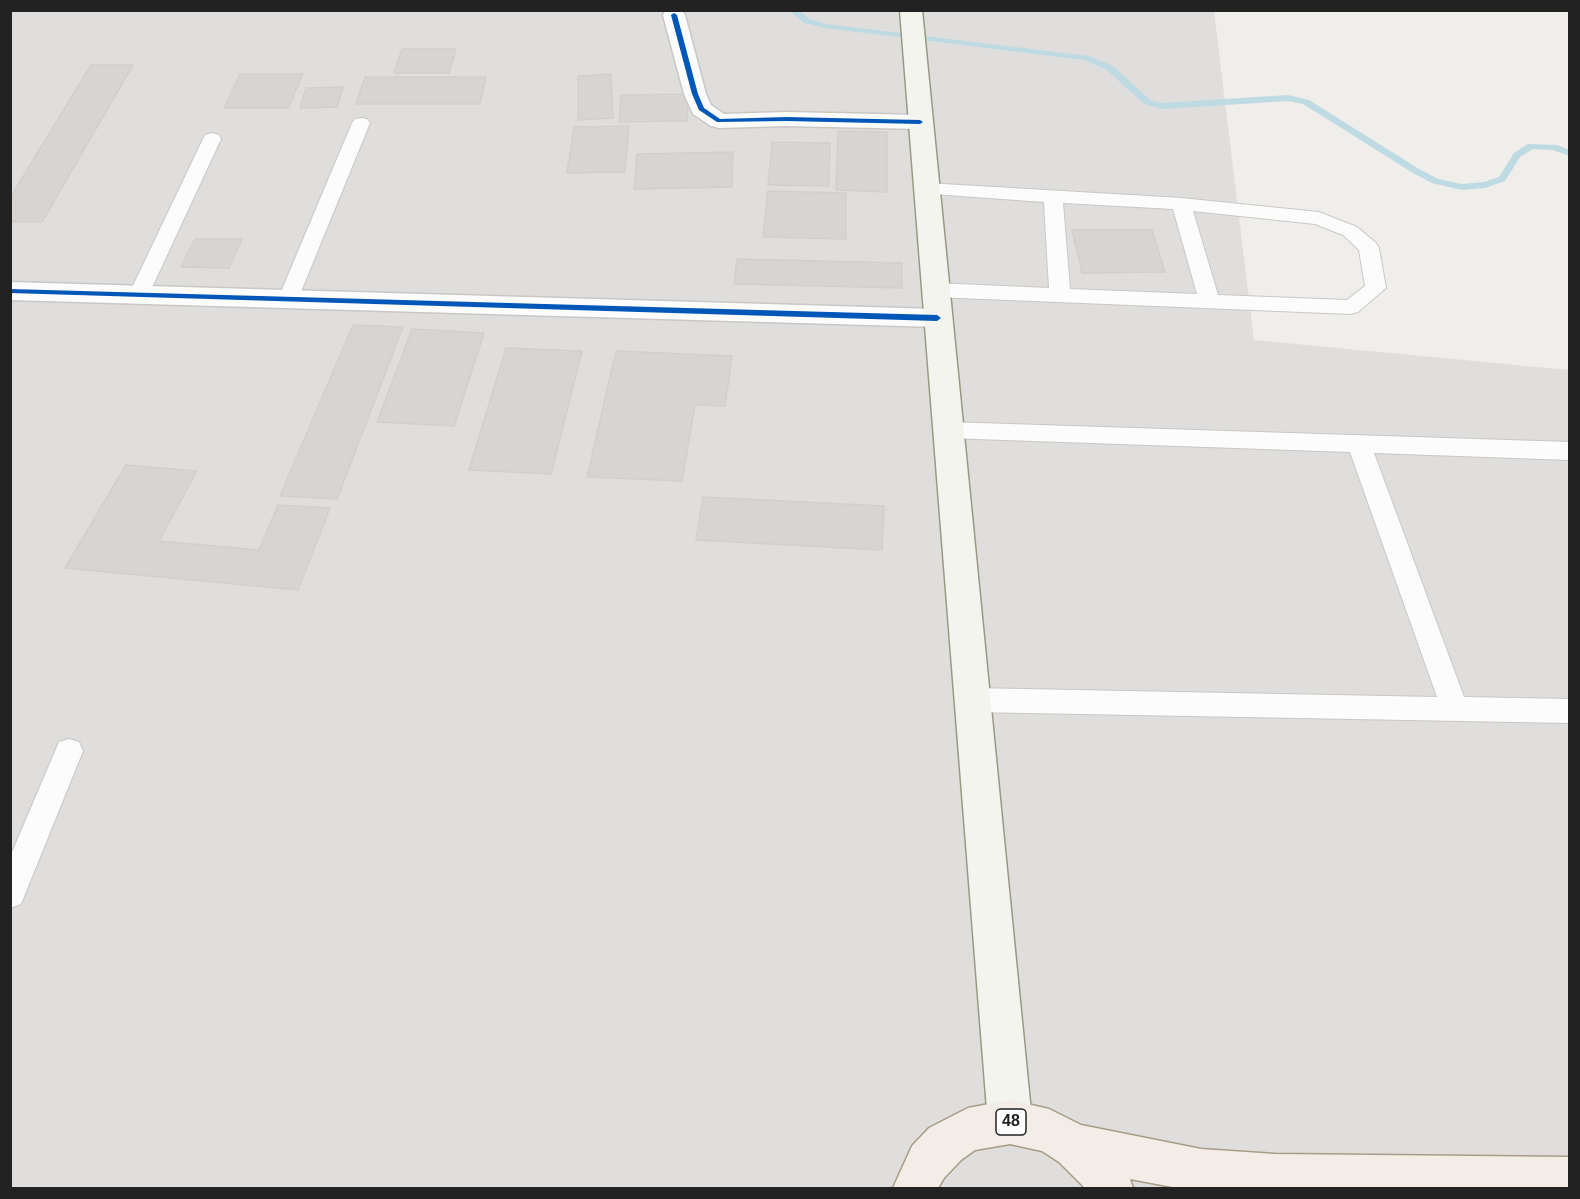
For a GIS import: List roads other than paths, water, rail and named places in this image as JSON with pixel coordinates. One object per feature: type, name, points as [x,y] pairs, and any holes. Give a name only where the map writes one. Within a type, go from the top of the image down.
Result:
[{"type":"main road","points":[[911,12],[1010,1122]]},
{"type":"main road","name":"48","points":[[915,1188],[928,1162],[945,1144],[968,1130],[1010,1122],[1048,1131],[1075,1146],[1100,1171],[1111,1188]]},
{"type":"main road","name":"48","points":[[1075,1146],[1201,1172],[1275,1176],[1569,1179]]},
{"type":"street","points":[[674,15],[701,109],[719,121],[786,119],[920,122]]},
{"type":"street","points":[[10,291],[288,299],[936,304]]},
{"type":"lane","points":[[288,299],[361,123]]},
{"type":"lane","points":[[139,294],[212,139]]},
{"type":"lane","points":[[926,189],[1182,204],[1319,218],[1350,231],[1369,248],[1376,288],[1351,306],[1059,295],[936,304]]},
{"type":"lane","points":[[1053,196],[1059,295]]},
{"type":"lane","points":[[1182,204],[1209,301]]},
{"type":"lane","points":[[947,430],[1569,451]]},
{"type":"lane","points":[[1359,444],[1455,709]]},
{"type":"lane","points":[[972,700],[1569,711]]},
{"type":"lane","points":[[10,894],[69,751]]},
{"type":"waterway","points":[[793,10],[807,21],[825,26],[1086,58],[1110,68],[1147,102],[1163,106],[1288,98],[1306,102],[1416,171],[1435,181],[1462,187],[1485,185],[1502,179],[1517,155],[1531,146],[1554,147],[1570,153]]}]
